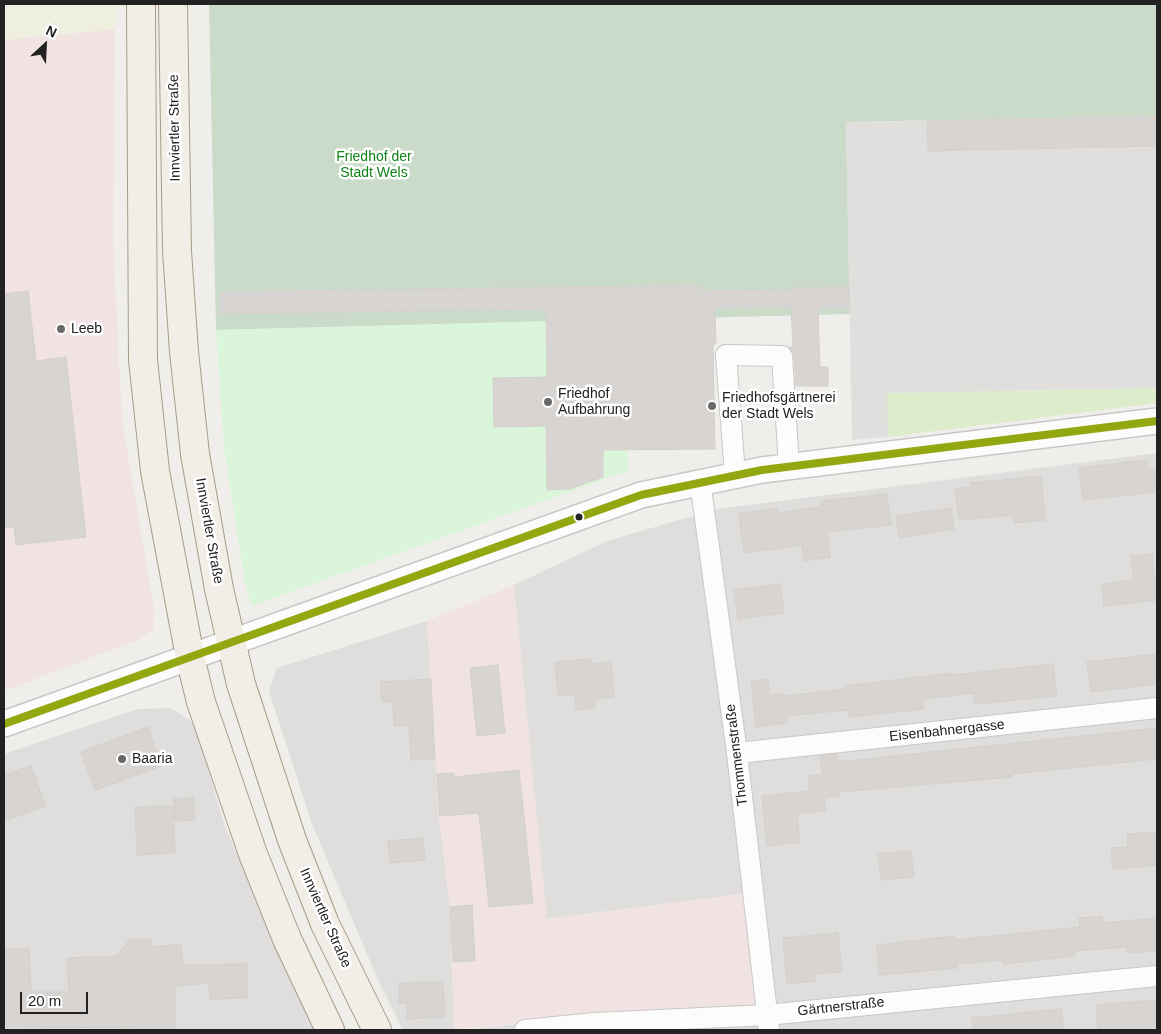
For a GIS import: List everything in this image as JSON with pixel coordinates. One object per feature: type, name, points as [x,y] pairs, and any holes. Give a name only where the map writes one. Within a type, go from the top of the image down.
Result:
[{"type":"main road","points":[[141,4],[143,360],[155,471],[190,658],[201,702],[253,854],[288,938],[330,1030]]},
{"type":"main road","name":"Innviertler Straße","points":[[173,4],[178,251],[184,352],[197,464],[219,589],[241,684],[292,840],[325,924],[377,1030]]},
{"type":"street","points":[[735,475],[726,355],[782,356],[789,466]]},
{"type":"street","points":[[4,724],[632,498],[700,481],[789,466],[1157,421]]},
{"type":"street","name":"Thommenstraße","points":[[700,481],[736,753],[768,1022]]},
{"type":"street","name":"Eisenbahnergasse","points":[[736,753],[1157,708]]},
{"type":"street","name":"Gärtnerstraße","points":[[525,1030],[594,1023],[768,1022],[1157,976]]},
{"type":"shaded area","name":"Leeb","points":[[115,29],[113,238],[122,420],[154,611],[153,629],[140,639],[4,691],[4,40]]},
{"type":"shaded area","points":[[927,121],[928,151],[1157,146],[1157,388],[887,393],[888,437],[852,440],[846,122]]},
{"type":"shaded area","points":[[1157,453],[1157,1030],[463,1030],[642,1010],[755,1004],[743,894],[546,919],[514,585],[607,541],[717,509]]},
{"type":"shaded area","points":[[514,585],[547,919],[743,894],[755,1004],[642,1010],[454,1030],[450,907],[439,816],[427,621]]},
{"type":"shaded area","points":[[427,621],[439,816],[450,907],[454,1030],[403,1030],[378,980],[312,824],[269,691],[277,668]]},
{"type":"shaded area","points":[[171,708],[194,723],[225,827],[316,1030],[4,1030],[4,754],[138,709]]},
{"type":"green space","points":[[4,4],[115,4],[115,29],[4,40]]},
{"type":"green space","name":"Friedhof der Stadt Wels","points":[[209,4],[1157,4],[1157,116],[846,122],[850,314],[216,330]]},
{"type":"green space","points":[[623,319],[628,471],[252,606],[245,583],[224,449],[216,330]]},
{"type":"green space","points":[[1157,388],[1157,403],[888,437],[886,393]]},
{"type":"building","points":[[1157,116],[1157,146],[928,151],[927,121]]},
{"type":"building","points":[[701,285],[701,291],[849,287],[850,308],[818,308],[820,367],[828,367],[828,386],[796,386],[794,355],[789,347],[793,347],[791,307],[715,308],[716,344],[713,344],[715,449],[603,450],[603,477],[570,489],[547,490],[546,426],[494,427],[493,378],[547,377],[546,309],[220,314],[220,292]]},
{"type":"building","points":[[28,291],[36,361],[66,357],[86,537],[16,545],[14,527],[4,528],[4,294]]},
{"type":"building","points":[[1147,460],[1148,470],[1157,469],[1157,492],[1083,500],[1079,468]]},
{"type":"building","points":[[1041,476],[1045,520],[1014,523],[1013,515],[959,520],[955,489],[971,487],[970,483]]},
{"type":"building","points":[[887,494],[891,525],[827,532],[830,557],[804,561],[802,545],[744,553],[739,514],[778,508],[779,513],[821,507],[820,501]]},
{"type":"building","points":[[951,508],[954,529],[899,538],[896,516]]},
{"type":"building","points":[[1152,554],[1157,600],[1104,606],[1102,584],[1134,580],[1131,556]]},
{"type":"building","points":[[780,584],[784,613],[738,619],[734,590]]},
{"type":"building","points":[[1157,654],[1157,684],[1091,692],[1087,662]]},
{"type":"building","points":[[590,659],[591,664],[611,662],[614,697],[594,699],[595,708],[576,710],[575,694],[558,696],[555,662]]},
{"type":"building","points":[[1053,664],[1057,696],[975,704],[974,693],[923,699],[924,709],[849,717],[848,710],[786,716],[787,723],[756,727],[751,681],[768,679],[770,695],[784,693],[784,696],[846,689],[845,686],[953,673],[953,675]]},
{"type":"building","points":[[498,665],[505,733],[477,736],[470,668]]},
{"type":"building","points":[[431,679],[435,759],[411,760],[409,725],[394,726],[393,702],[382,702],[380,682]]},
{"type":"building","name":"Baaria","points":[[148,727],[162,766],[95,790],[81,752]]},
{"type":"building","points":[[1157,728],[1157,759],[1011,774],[1012,777],[839,792],[839,796],[824,797],[826,810],[797,814],[800,842],[767,846],[762,796],[810,791],[808,776],[822,775],[820,756],[837,754],[838,762]]},
{"type":"building","points":[[31,766],[45,806],[4,821],[4,775]]},
{"type":"building","points":[[519,770],[533,903],[489,907],[479,813],[440,816],[437,774],[454,773],[454,777]]},
{"type":"building","points":[[193,798],[195,820],[175,821],[174,799]]},
{"type":"building","points":[[173,806],[175,853],[137,855],[135,807]]},
{"type":"building","points":[[1157,832],[1157,865],[1113,869],[1111,848],[1128,847],[1127,834]]},
{"type":"building","points":[[423,838],[425,860],[390,863],[388,841]]},
{"type":"building","points":[[911,851],[914,877],[881,880],[878,854]]},
{"type":"building","points":[[472,905],[475,961],[453,962],[450,907]]},
{"type":"building","points":[[1102,916],[1103,923],[1157,918],[1157,951],[1128,953],[1127,947],[1075,951],[1075,956],[1004,964],[1003,960],[957,964],[957,968],[879,975],[877,945],[954,936],[954,940],[1080,927],[1079,918]]},
{"type":"building","points":[[838,933],[842,972],[815,974],[816,981],[787,984],[783,938]]},
{"type":"building","points":[[130,939],[152,939],[151,947],[181,944],[183,965],[247,964],[247,998],[210,999],[209,983],[175,986],[175,1028],[4,1027],[4,949],[29,948],[31,992],[69,992],[67,958],[117,956]]},
{"type":"building","points":[[443,982],[445,1017],[407,1019],[407,1003],[399,1003],[399,983]]},
{"type":"building","points":[[1157,1000],[1157,1030],[1098,1030],[1096,1005]]},
{"type":"building","points":[[1061,1009],[1064,1030],[973,1030],[972,1018]]},
{"type":"transit line","points":[[4,724],[641,495],[762,470],[1157,421]]},
{"type":"place","name":"Leeb","points":[[61,329]]},
{"type":"place","name":"Friedhof Aufbahrung","points":[[548,402]]},
{"type":"place","name":"Friedhofsgärtnerei der Stadt Wels","points":[[712,406]]},
{"type":"place","name":"Baaria","points":[[122,759]]}]
